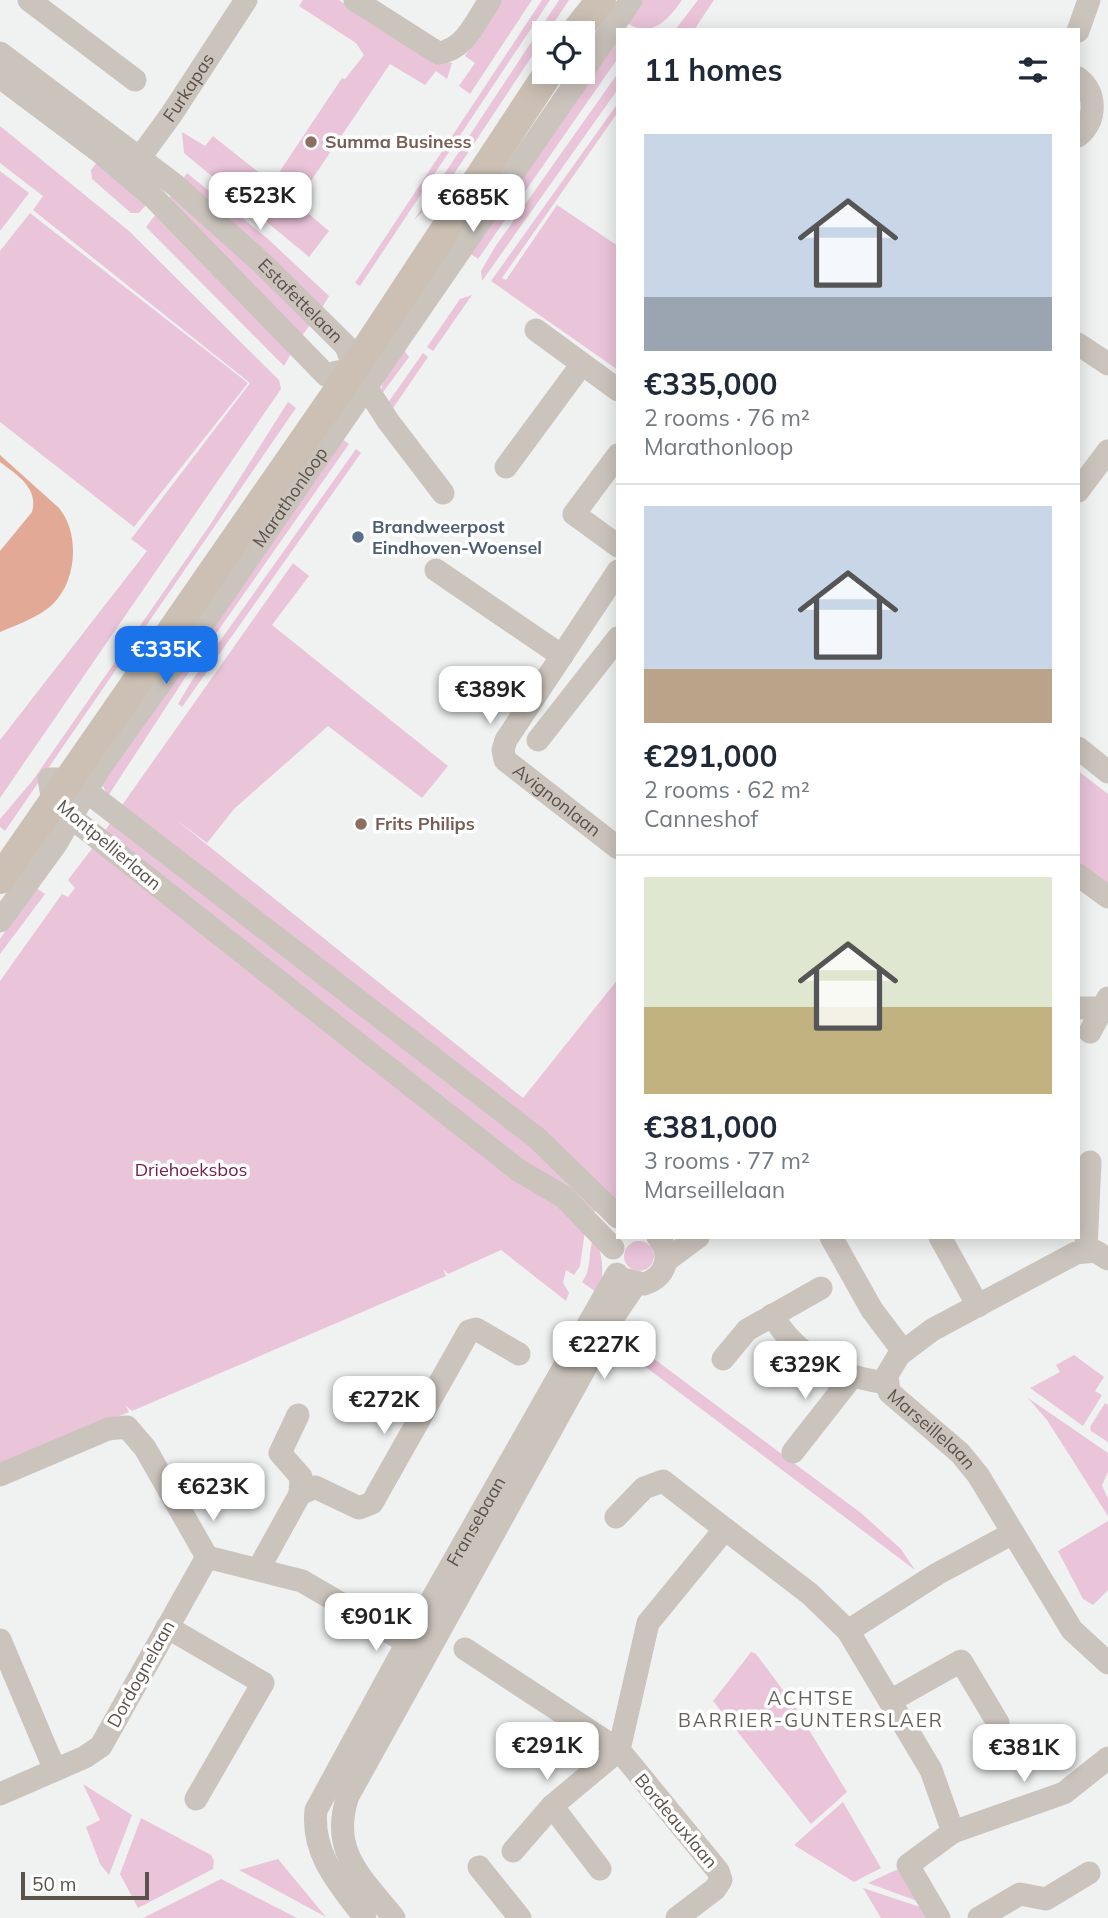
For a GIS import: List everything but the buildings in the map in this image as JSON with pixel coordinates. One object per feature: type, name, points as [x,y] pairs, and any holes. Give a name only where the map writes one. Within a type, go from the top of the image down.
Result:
[{"type":"main road","points":[[563,21],[577,0]]},
{"type":"main road","points":[[584,21],[601,0]]},
{"type":"main road","name":"Marathonloop","points":[[348,369],[532,69]]},
{"type":"main road","name":"Marathonloop","points":[[0,879],[66,794],[541,84]]},
{"type":"main road","name":"Marathonloop","points":[[0,849],[66,794]]},
{"type":"street","points":[[29,0],[135,80]]},
{"type":"street","name":"Furkapas","points":[[132,167],[246,0]]},
{"type":"street","points":[[355,0],[438,54],[452,52],[461,44],[490,0]]},
{"type":"street","name":"Marathonloop","points":[[595,54],[631,0]]},
{"type":"street","points":[[1079,28],[1089,0]]},
{"type":"street","name":"Estafettelaan","points":[[0,53],[132,167],[160,204],[348,369]]},
{"type":"street","name":"Estafettelaan","points":[[0,77],[132,167],[175,185],[254,256],[348,369]]},
{"type":"street","points":[[1080,80],[1089,89],[1093,104],[1091,120],[1080,134]]},
{"type":"street","name":"Marathonloop","points":[[0,921],[66,794],[348,369],[574,84]]},
{"type":"street","points":[[536,330],[616,388]]},
{"type":"street","points":[[1080,345],[1108,364]]},
{"type":"street","points":[[506,467],[582,363]]},
{"type":"street","points":[[348,369],[443,494]]},
{"type":"street","points":[[1080,488],[1108,451]]},
{"type":"street","points":[[616,458],[574,514],[616,545]]},
{"type":"street","points":[[436,570],[562,656]]},
{"type":"street","name":"Avignonlaan","points":[[616,574],[506,740],[503,750],[505,760],[616,846]]},
{"type":"street","points":[[538,740],[616,641]]},
{"type":"street","points":[[1080,750],[1108,772]]},
{"type":"street","name":"Montpellierlaan","points":[[66,794],[537,1139],[616,1215]]},
{"type":"street","name":"Montpellierlaan","points":[[66,794],[518,1170],[564,1197],[616,1243]]},
{"type":"street","points":[[1080,876],[1108,897]]},
{"type":"street","points":[[1080,1008],[1106,1004]]},
{"type":"street","points":[[1092,1034],[1106,1004]]},
{"type":"street","points":[[1090,1162],[1086,1250],[1095,1251],[1108,1259]]},
{"type":"street","points":[[616,1243],[612,1266],[626,1279],[652,1282],[664,1269],[667,1260],[664,1245],[660,1239]]},
{"type":"street","points":[[667,1260],[695,1239]]},
{"type":"street","points":[[832,1239],[872,1310],[903,1352]]},
{"type":"street","points":[[941,1239],[978,1306]]},
{"type":"street","name":"Marseillelaan","points":[[1086,1250],[932,1330],[903,1352],[887,1374],[887,1383],[889,1392],[960,1453],[972,1467],[1072,1630],[1108,1663]]},
{"type":"street","name":"Fransebaan","points":[[365,1918],[323,1859],[314,1828],[316,1810],[407,1643],[626,1279]]},
{"type":"street","name":"Fransebaan","points":[[394,1918],[351,1864],[341,1818],[348,1796],[614,1315],[626,1279]]},
{"type":"street","points":[[723,1359],[747,1330],[821,1288]]},
{"type":"street","points":[[772,1315],[783,1333],[828,1369],[851,1378],[887,1383]]},
{"type":"street","points":[[298,1415],[280,1453],[306,1486],[359,1508],[372,1503],[469,1331],[476,1329],[519,1354]]},
{"type":"street","points":[[793,1452],[851,1378]]},
{"type":"street","points":[[0,1475],[108,1429],[127,1427],[145,1448],[207,1557],[302,1581],[427,1654]]},
{"type":"street","points":[[616,1517],[644,1488],[663,1481],[810,1594],[848,1631],[890,1700],[931,1770],[953,1832]]},
{"type":"street","points":[[259,1568],[306,1486]]},
{"type":"street","points":[[513,1851],[552,1806],[618,1750],[649,1623],[725,1529]]},
{"type":"street","points":[[848,1631],[937,1574],[1013,1533]]},
{"type":"street","name":"Dordognelaan","points":[[0,1794],[101,1746],[207,1557]]},
{"type":"street","points":[[167,1627],[263,1683],[197,1799]]},
{"type":"street","points":[[0,1640],[55,1770]]},
{"type":"street","name":"Bordeauxlaan","points":[[465,1649],[618,1750],[718,1871],[721,1880],[715,1889],[677,1918]]},
{"type":"street","points":[[890,1700],[961,1661],[998,1723]]},
{"type":"street","points":[[939,1918],[908,1865],[953,1832],[1064,1793],[1108,1758]]},
{"type":"street","points":[[552,1806],[600,1869]]},
{"type":"street","points":[[479,1867],[520,1918]]},
{"type":"street","points":[[978,1918],[1020,1895],[1046,1899],[1089,1873]]},
{"type":"green space","points":[[303,0],[339,0],[428,60],[452,63],[447,79],[436,71],[425,85],[390,64],[296,203],[329,231],[309,257],[184,153],[182,132],[205,146],[213,136],[272,183],[342,78],[345,79],[364,55],[356,43],[299,6]]},
{"type":"green space","points":[[501,0],[532,0],[470,94],[459,86],[475,63],[465,56]]},
{"type":"green space","points":[[542,0],[550,0],[536,21],[532,21],[532,27],[360,286],[355,283]]},
{"type":"green space","points":[[559,0],[569,0],[555,21],[545,21]]},
{"type":"green space","points":[[643,0],[682,0],[665,20],[651,28],[640,28],[627,23]]},
{"type":"green space","points":[[698,0],[714,0],[695,28],[677,28]]},
{"type":"green space","points":[[532,41],[532,56],[438,198],[414,220]]},
{"type":"green space","points":[[616,41],[616,61],[478,259],[471,254],[587,84],[595,84],[595,72]]},
{"type":"green space","points":[[616,76],[616,92],[482,281],[481,271],[495,247]]},
{"type":"green space","points":[[616,106],[616,115],[502,278],[506,280],[557,205],[616,245],[616,369],[491,281]]},
{"type":"green space","points":[[0,126],[129,231],[279,380],[281,389],[0,798],[0,740],[147,551],[131,539],[250,383],[33,210],[43,196],[0,163]]},
{"type":"green space","points":[[98,161],[146,205],[139,213],[131,213],[92,179],[91,170]]},
{"type":"green space","points":[[0,171],[29,193],[0,231]]},
{"type":"green space","points":[[187,173],[268,239],[329,296],[322,308],[183,179]]},
{"type":"green space","points":[[174,191],[311,323],[302,336],[168,200]]},
{"type":"green space","points":[[30,213],[248,383],[134,527],[0,422],[0,251]]},
{"type":"green space","points":[[156,214],[292,352],[284,366],[146,227]]},
{"type":"green space","points":[[472,295],[433,351],[427,347],[460,299]]},
{"type":"green space","points":[[404,350],[409,357],[381,395],[382,384]]},
{"type":"green space","points":[[423,353],[428,357],[391,411],[385,407]]},
{"type":"green space","points":[[288,402],[296,408],[5,831],[0,827],[0,819],[33,780],[210,525]]},
{"type":"green space","points":[[342,439],[349,444],[185,678],[108,796],[102,784]]},
{"type":"green space","points":[[356,449],[361,453],[182,707],[178,704],[191,682]]},
{"type":"green space","points":[[293,563],[309,576],[272,625],[448,766],[422,798],[328,726],[234,809],[207,843],[175,819],[523,1098],[616,982],[616,1199],[120,808]]},
{"type":"green space","points":[[1080,773],[1108,794],[1108,889],[1080,868]]},
{"type":"green space","points":[[111,822],[456,1090],[521,1135],[599,1208],[590,1216],[527,1169],[448,1100],[104,832]]},
{"type":"green space","name":"Driehoeksbos","points":[[94,846],[554,1197],[585,1231],[580,1266],[574,1275],[566,1270],[563,1283],[569,1293],[566,1301],[501,1250],[448,1274],[443,1269],[446,1276],[132,1411],[125,1405],[129,1412],[0,1467],[0,981],[62,894],[68,897],[75,888],[68,880]]},
{"type":"green space","points":[[36,888],[45,894],[0,954],[0,939]]},
{"type":"green space","points":[[594,1236],[602,1265],[599,1294],[582,1282],[588,1271]]},
{"type":"green space","points":[[639,1241],[650,1245],[654,1256],[650,1267],[639,1271],[628,1267],[624,1256],[628,1245]]},
{"type":"green space","points":[[634,1344],[861,1513],[901,1549],[915,1570],[627,1353]]},
{"type":"green space","points":[[1074,1355],[1104,1377],[1095,1391],[1102,1395],[1083,1426],[1030,1388],[1060,1372],[1056,1365]]},
{"type":"green space","points":[[1028,1398],[1108,1453],[1108,1472],[1102,1485],[1108,1499],[1108,1516],[1047,1420]]},
{"type":"green space","points":[[1105,1403],[1108,1405],[1108,1442],[1091,1431],[1090,1427]]},
{"type":"green space","points":[[1108,1521],[1108,1590],[1093,1605],[1083,1599],[1058,1551]]},
{"type":"green space","points":[[751,1652],[756,1654],[792,1702],[847,1792],[811,1824],[713,1701]]},
{"type":"green space","points":[[83,1784],[132,1815],[109,1875],[100,1864],[86,1827],[100,1820]]},
{"type":"green space","points":[[843,1802],[881,1868],[854,1882],[794,1845]]},
{"type":"green space","points":[[141,1818],[211,1855],[214,1861],[213,1869],[138,1908],[120,1874]]},
{"type":"green space","points":[[278,1859],[326,1917],[239,1870]]},
{"type":"green space","points":[[896,1870],[903,1871],[920,1902],[868,1883]]},
{"type":"green space","points":[[221,1879],[297,1918],[143,1918]]},
{"type":"green space","points":[[863,1888],[923,1908],[929,1918],[881,1918]]},
{"type":"shaded area","points":[[0,455],[59,508],[70,530],[73,557],[67,583],[53,604],[35,617],[0,632],[0,551],[32,512],[33,503],[25,483],[0,462]]},
{"type":"place","name":"Summa Business","points":[[311,142]]},
{"type":"place","name":"Brandweerpost Eindhoven-Woensel","points":[[358,537]]},
{"type":"place","name":"Frits Philips","points":[[361,824]]},
{"type":"district","name":"ACHTSE BARRIER-GUNTERSLAER","points":[[811,1709]]}]
